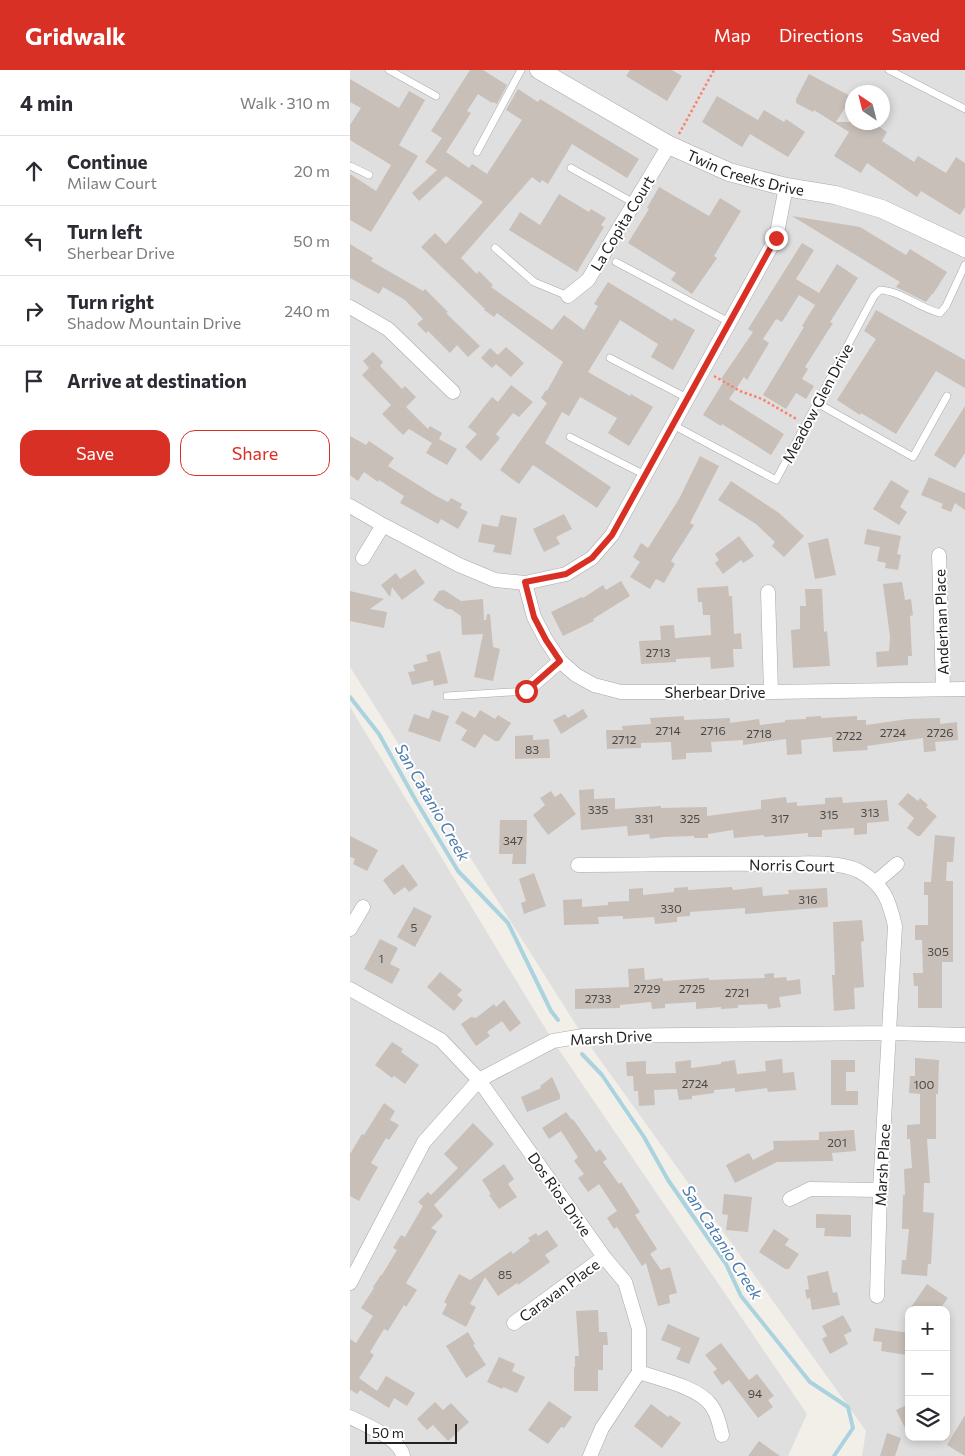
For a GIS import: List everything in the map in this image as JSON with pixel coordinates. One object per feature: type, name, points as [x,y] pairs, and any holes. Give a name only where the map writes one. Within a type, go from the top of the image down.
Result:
[{"type":"street","name":"Twin Creeks Drive","points":[[539,70],[671,145],[729,172],[786,186],[835,195],[882,209],[965,248]]},
{"type":"street","name":"La Copita Court","points":[[568,296],[588,280],[671,145]]},
{"type":"street","points":[[350,506],[459,565],[495,580],[525,582],[566,574],[592,558],[612,535],[776,238],[786,186]]},
{"type":"street","points":[[350,308],[388,329],[453,392]]},
{"type":"street","points":[[363,558],[383,525]]},
{"type":"street","name":"Anderhan Place","points":[[939,555],[943,689]]},
{"type":"street","name":"Sherbear Drive","points":[[525,582],[534,617],[560,661],[576,675],[594,685],[621,692],[965,690]]},
{"type":"street","points":[[768,592],[771,692]]},
{"type":"street","points":[[526,691],[560,661]]},
{"type":"street","name":"Norris Court","points":[[578,865],[835,864],[857,870],[876,882],[889,901],[896,926],[890,1033]]},
{"type":"street","points":[[876,882],[897,864]]},
{"type":"street","points":[[350,929],[362,907]]},
{"type":"street","name":"Dos Rios Drive","points":[[350,989],[441,1040],[479,1080],[604,1257],[626,1282],[640,1329],[639,1372]]},
{"type":"street","name":"Marsh Drive","points":[[350,1283],[424,1142],[479,1080],[553,1042],[583,1036],[890,1033],[965,1035]]},
{"type":"street","name":"Marsh Place","points":[[877,1296],[880,1190],[890,1033]]},
{"type":"street","points":[[790,1199],[810,1188],[880,1190]]},
{"type":"street","name":"Caravan Place","points":[[514,1323],[604,1257]]},
{"type":"street","points":[[590,1456],[602,1428],[639,1372],[690,1389],[711,1404],[719,1421],[722,1435]]},
{"type":"street","points":[[350,1417],[392,1440],[403,1456]]},
{"type":"lane","points":[[389,70],[436,96]]},
{"type":"lane","points":[[477,152],[521,70]]},
{"type":"lane","points":[[889,70],[965,109]]},
{"type":"lane","points":[[350,166],[369,175]]},
{"type":"lane","points":[[571,168],[634,203]]},
{"type":"lane","points":[[495,248],[534,282],[568,296]]},
{"type":"lane","points":[[616,262],[729,322]]},
{"type":"lane","name":"Meadow Glen Drive","points":[[673,425],[776,480],[874,296],[880,290],[890,291],[929,311],[940,314],[946,306],[965,265]]},
{"type":"lane","points":[[610,358],[687,398]]},
{"type":"lane","points":[[817,403],[913,458],[947,396]]},
{"type":"lane","points":[[570,437],[645,475]]},
{"type":"lane","points":[[447,696],[526,691]]},
{"type":"path","points":[[671,145],[714,70]]},
{"type":"path","points":[[704,369],[740,392],[762,399],[806,424]]},
{"type":"shaded area","points":[[350,70],[965,70],[965,1456],[862,1456],[866,1431],[583,1036],[350,667]]},
{"type":"shaded area","points":[[350,707],[553,1041],[807,1414],[788,1456],[350,1456]]},
{"type":"building","points":[[470,70],[483,70],[507,85],[497,104],[478,94],[467,111],[471,113],[446,152],[469,168],[472,164],[487,174],[522,120],[506,110],[518,89],[538,102],[540,99],[639,159],[627,178],[572,144],[548,184],[542,180],[540,183],[532,177],[461,258],[477,274],[479,271],[493,285],[491,287],[552,330],[564,315],[584,330],[598,306],[594,304],[608,282],[672,321],[674,318],[695,330],[673,370],[651,357],[658,344],[620,320],[588,372],[653,407],[629,446],[608,433],[617,418],[580,397],[569,416],[562,412],[545,443],[611,487],[597,508],[533,465],[519,484],[500,470],[547,403],[541,398],[563,362],[497,313],[494,317],[484,310],[421,247],[435,233],[446,244],[483,202],[446,176],[419,201],[412,193],[437,170],[425,162],[442,138],[431,131]]},
{"type":"building","points":[[630,70],[672,70],[682,76],[667,101],[626,76]]},
{"type":"building","points":[[809,74],[845,93],[845,108],[836,122],[845,122],[845,129],[814,110],[813,112],[796,103],[796,99]]},
{"type":"building","points":[[350,79],[399,108],[409,91],[425,100],[399,145],[418,156],[371,232],[350,220],[350,174],[376,191],[391,165],[350,140],[350,125],[361,108],[350,102]]},
{"type":"building","points":[[717,96],[758,120],[764,110],[784,122],[786,119],[805,132],[788,157],[750,134],[742,147],[702,122]]},
{"type":"building","points":[[846,130],[884,130],[887,132],[882,141],[914,162],[918,156],[946,173],[956,157],[965,163],[965,207],[960,215],[921,191],[917,197],[867,163],[861,173],[834,156],[849,132]]},
{"type":"building","points":[[659,187],[709,216],[720,198],[741,211],[714,256],[717,258],[692,294],[671,280],[676,273],[628,243],[649,209],[647,208]]},
{"type":"building","points":[[559,194],[589,212],[591,209],[606,218],[601,225],[604,227],[577,272],[509,230],[520,212],[540,225]]},
{"type":"building","points":[[792,216],[860,227],[906,255],[910,249],[947,272],[926,302],[896,287],[900,282]]},
{"type":"building","points":[[802,243],[814,250],[796,279],[819,293],[837,264],[858,278],[830,322],[833,323],[805,367],[808,369],[802,379],[814,386],[806,399],[796,393],[786,409],[763,395],[815,305],[799,295],[782,322],[776,319],[763,339],[769,343],[747,380],[744,377],[729,399],[784,434],[771,455],[722,424],[721,426],[703,415],[724,381],[721,379],[753,332],[748,329]]},
{"type":"building","points":[[350,244],[373,258],[371,261],[423,291],[425,289],[448,312],[446,313],[480,346],[468,357],[457,345],[450,353],[428,331],[426,333],[417,324],[423,319],[405,300],[383,287],[379,294],[350,278]]},
{"type":"building","points":[[876,310],[965,360],[965,388],[936,371],[896,434],[861,413],[860,415],[837,400],[876,339],[864,331]]},
{"type":"building","points":[[506,347],[524,363],[511,377],[496,364],[492,368],[481,358],[490,348],[498,355]]},
{"type":"building","points":[[373,352],[383,362],[380,366],[402,389],[405,386],[416,397],[406,407],[428,429],[430,426],[442,433],[439,439],[457,449],[447,465],[426,453],[432,443],[409,429],[403,435],[382,414],[391,405],[362,375],[369,368],[363,361]]},
{"type":"building","points":[[511,385],[533,402],[519,417],[513,413],[496,434],[500,438],[481,461],[465,447],[477,434],[468,427],[492,397],[498,402]]},
{"type":"building","points":[[965,406],[965,453],[955,468],[934,455]]},
{"type":"building","points":[[350,436],[366,445],[369,441],[394,458],[388,466],[436,496],[448,502],[451,498],[462,504],[460,508],[468,512],[458,529],[441,519],[438,524],[400,503],[404,496],[364,472],[358,481],[350,475]]},
{"type":"building","points":[[700,456],[719,466],[690,523],[694,525],[671,561],[675,564],[664,583],[656,579],[650,589],[630,577],[640,562],[633,557],[641,543],[648,548],[679,499]]},
{"type":"building","points":[[929,477],[965,493],[965,510],[955,503],[951,512],[941,508],[943,504],[921,495]]},
{"type":"building","points":[[891,480],[909,491],[900,507],[907,512],[899,525],[873,509]]},
{"type":"building","points":[[731,481],[779,513],[804,536],[784,557],[772,546],[775,542],[756,524],[718,500]]},
{"type":"building","points":[[564,514],[572,529],[556,537],[560,544],[544,552],[533,529]]},
{"type":"building","points":[[501,515],[517,518],[511,555],[493,552],[495,545],[478,542],[482,524],[498,527]]},
{"type":"building","points":[[867,529],[901,536],[897,554],[901,555],[898,570],[885,568],[886,563],[877,561],[880,547],[864,544]]},
{"type":"building","points":[[739,536],[754,556],[743,563],[741,560],[723,574],[715,563],[719,560],[715,554]]},
{"type":"building","points":[[828,538],[836,575],[815,579],[808,543]]},
{"type":"building","points":[[415,569],[425,583],[402,600],[392,587],[390,597],[381,585],[396,573],[400,579]]},
{"type":"building","points":[[621,581],[630,596],[593,619],[594,621],[563,636],[551,612],[583,598],[603,585],[606,590]]},
{"type":"building","points":[[902,582],[905,600],[911,599],[913,615],[910,616],[912,656],[908,656],[908,665],[877,667],[876,652],[889,651],[890,637],[883,584]]},
{"type":"building","points":[[728,586],[729,596],[732,596],[734,634],[741,633],[742,649],[733,649],[734,667],[711,669],[710,657],[676,659],[676,662],[641,664],[639,641],[661,640],[660,626],[674,625],[675,638],[711,635],[710,615],[703,615],[702,602],[698,602],[697,588]]},
{"type":"building","points":[[805,589],[822,589],[824,632],[827,631],[830,666],[793,668],[791,630],[800,629],[800,606],[806,606]]},
{"type":"building","points":[[444,590],[461,601],[483,599],[484,620],[486,620],[487,614],[490,614],[493,647],[500,649],[493,681],[474,677],[483,634],[462,635],[461,616],[433,600],[439,591]]},
{"type":"building","points":[[350,591],[384,599],[370,609],[387,612],[384,628],[350,621]]},
{"type":"building","points":[[440,651],[448,683],[434,686],[433,680],[412,685],[408,672],[415,671],[413,665],[428,661],[426,655]]},
{"type":"building","points":[[583,709],[588,717],[561,734],[553,720],[565,714],[568,718]]},
{"type":"building","points":[[432,710],[449,716],[440,742],[408,731],[414,714],[429,719]]},
{"type":"building","points":[[480,710],[495,719],[498,715],[511,723],[499,741],[495,741],[484,734],[475,748],[461,740],[467,730],[455,723],[462,711],[475,718]]},
{"type":"building","points":[[684,716],[684,720],[730,718],[730,723],[759,719],[760,725],[821,716],[821,718],[857,716],[857,720],[866,720],[866,725],[908,719],[940,718],[940,724],[957,722],[958,740],[935,742],[936,751],[924,752],[923,738],[867,746],[868,750],[833,752],[832,737],[801,740],[802,754],[787,755],[786,739],[743,745],[743,740],[711,742],[712,752],[686,753],[686,759],[672,760],[671,742],[641,743],[641,748],[607,749],[606,730],[623,730],[622,726],[651,724],[650,718]]},
{"type":"building","points":[[533,735],[533,740],[549,739],[550,758],[515,759],[515,736]]},
{"type":"building","points":[[594,789],[594,799],[615,798],[615,809],[661,806],[661,808],[707,807],[707,816],[761,809],[761,800],[786,797],[787,803],[797,802],[797,806],[825,804],[825,798],[842,797],[843,803],[887,800],[889,821],[867,823],[867,834],[854,835],[854,828],[822,830],[822,837],[808,837],[808,833],[734,838],[733,830],[708,834],[708,838],[694,838],[694,836],[650,839],[649,834],[628,836],[627,826],[581,830],[579,790]]},
{"type":"building","points":[[551,791],[555,797],[561,793],[576,814],[548,835],[533,815],[545,805],[540,798]]},
{"type":"building","points":[[908,793],[918,801],[920,798],[928,805],[926,807],[937,816],[920,836],[917,836],[907,828],[914,818],[898,804]]},
{"type":"building","points":[[500,820],[527,820],[526,864],[512,864],[513,854],[499,854]]},
{"type":"building","points":[[935,835],[955,837],[953,862],[947,862],[946,881],[953,881],[953,962],[942,962],[942,1008],[918,1008],[918,986],[914,986],[913,973],[923,973],[922,940],[915,940],[915,925],[928,925],[928,895],[924,895],[924,882],[931,882]]},
{"type":"building","points":[[350,836],[378,850],[367,871],[353,864],[355,859],[350,857]]},
{"type":"building","points":[[403,864],[418,885],[409,892],[405,887],[394,895],[383,880]]},
{"type":"building","points":[[534,873],[546,906],[524,914],[521,903],[526,901],[519,879]]},
{"type":"building","points":[[688,887],[688,890],[732,887],[733,890],[762,887],[763,896],[789,894],[788,890],[827,888],[828,907],[745,914],[745,908],[690,912],[690,916],[677,917],[677,922],[655,924],[654,917],[623,919],[623,916],[598,917],[599,924],[564,925],[563,900],[582,899],[582,907],[608,905],[608,902],[629,901],[629,889],[643,888],[643,895],[674,892],[674,888]]},
{"type":"building","points":[[414,907],[432,916],[415,947],[397,937]]},
{"type":"building","points":[[862,920],[864,941],[861,942],[864,987],[854,988],[855,1009],[834,1011],[832,975],[835,975],[833,922]]},
{"type":"building","points":[[380,939],[398,948],[390,964],[400,969],[392,984],[364,969]]},
{"type":"building","points":[[644,968],[645,980],[663,978],[663,981],[709,978],[709,980],[765,978],[764,974],[774,973],[774,978],[786,977],[787,981],[800,979],[801,994],[779,997],[781,1007],[768,1009],[767,1004],[738,1005],[738,1008],[696,1009],[696,1002],[665,1004],[665,1008],[652,1009],[651,1002],[620,1005],[620,1008],[575,1009],[575,989],[629,987],[628,969]]},
{"type":"building","points":[[440,972],[462,990],[457,995],[463,1000],[454,1011],[427,987]]},
{"type":"building","points":[[504,1000],[521,1023],[510,1032],[502,1021],[487,1032],[490,1036],[476,1046],[461,1024],[471,1017],[476,1018],[494,1004],[496,1007]]},
{"type":"building","points":[[392,1042],[403,1049],[401,1052],[419,1065],[405,1084],[394,1076],[392,1078],[375,1065]]},
{"type":"building","points":[[915,1058],[939,1060],[938,1094],[936,1094],[936,1139],[927,1139],[930,1183],[924,1183],[923,1212],[934,1213],[931,1264],[928,1264],[927,1276],[901,1274],[902,1260],[906,1260],[909,1229],[902,1229],[903,1195],[905,1195],[904,1169],[912,1168],[910,1139],[907,1139],[907,1125],[920,1124],[920,1094],[909,1093],[910,1076],[915,1076]]},
{"type":"building","points":[[782,1059],[783,1073],[794,1072],[796,1090],[768,1092],[767,1088],[735,1092],[735,1088],[714,1090],[714,1093],[692,1096],[692,1099],[679,1100],[677,1089],[654,1090],[655,1105],[639,1106],[638,1091],[634,1091],[633,1076],[627,1076],[626,1062],[646,1061],[646,1074],[676,1073],[675,1062],[691,1060],[691,1068],[735,1060],[737,1074],[766,1071],[765,1061]]},
{"type":"building","points":[[831,1060],[855,1060],[855,1072],[846,1072],[846,1091],[858,1091],[858,1105],[831,1105]]},
{"type":"building","points":[[552,1077],[560,1099],[527,1112],[521,1097],[541,1088],[540,1086]]},
{"type":"building","points":[[384,1103],[395,1111],[390,1120],[399,1125],[389,1140],[386,1138],[371,1163],[378,1167],[359,1201],[350,1196],[350,1154]]},
{"type":"building","points":[[566,1112],[596,1152],[600,1149],[607,1159],[603,1162],[619,1184],[621,1182],[640,1212],[635,1215],[657,1249],[650,1254],[661,1270],[670,1267],[677,1293],[669,1295],[670,1303],[658,1306],[646,1263],[642,1266],[617,1227],[614,1229],[607,1218],[617,1211],[599,1184],[588,1192],[578,1178],[584,1174],[574,1161],[578,1157],[561,1131],[549,1139],[542,1128]]},
{"type":"building","points":[[473,1123],[494,1144],[434,1205],[443,1216],[431,1228],[437,1231],[406,1283],[417,1290],[406,1307],[404,1305],[388,1331],[384,1329],[370,1352],[374,1355],[359,1378],[377,1391],[386,1376],[415,1393],[407,1406],[394,1398],[389,1408],[360,1390],[357,1394],[350,1391],[350,1339],[356,1343],[373,1316],[361,1308],[397,1250],[393,1248],[401,1235],[405,1237],[423,1206],[418,1202],[428,1192],[431,1195],[458,1168],[444,1154]]},
{"type":"building","points":[[854,1130],[856,1151],[832,1153],[833,1161],[777,1162],[735,1183],[726,1165],[749,1153],[753,1160],[774,1149],[773,1141],[819,1140],[819,1132]]},
{"type":"building","points":[[504,1164],[514,1179],[508,1184],[517,1197],[499,1209],[489,1195],[491,1194],[482,1180]]},
{"type":"building","points":[[724,1194],[752,1197],[748,1232],[726,1230],[728,1215],[722,1214]]},
{"type":"building","points":[[816,1214],[851,1215],[851,1237],[824,1236],[825,1228],[816,1228]]},
{"type":"building","points":[[774,1229],[789,1239],[785,1245],[799,1254],[789,1269],[785,1269],[759,1252]]},
{"type":"building","points":[[547,1230],[558,1246],[545,1255],[550,1262],[518,1285],[517,1283],[498,1296],[485,1277],[470,1304],[476,1307],[466,1327],[442,1314],[447,1304],[444,1302],[459,1274],[470,1280],[511,1251],[513,1254],[530,1241],[528,1238],[536,1233],[538,1236]]},
{"type":"building","points":[[828,1271],[833,1293],[837,1292],[840,1305],[812,1310],[810,1298],[807,1299],[805,1290],[809,1289],[807,1276]]},
{"type":"building","points":[[927,1284],[948,1298],[942,1306],[912,1306]]},
{"type":"building","points":[[598,1310],[599,1332],[607,1332],[608,1345],[603,1345],[603,1370],[598,1370],[598,1391],[574,1391],[575,1356],[579,1356],[576,1311]]},
{"type":"building","points":[[843,1315],[852,1331],[844,1335],[848,1344],[830,1354],[822,1339],[827,1336],[822,1326]]},
{"type":"building","points":[[668,1324],[700,1338],[689,1364],[676,1359],[681,1348],[661,1340]]},
{"type":"building","points":[[875,1328],[905,1332],[905,1355],[881,1351],[882,1342],[873,1341]]},
{"type":"building","points":[[468,1332],[475,1344],[473,1345],[486,1365],[466,1378],[446,1346]]},
{"type":"building","points":[[721,1343],[749,1380],[757,1374],[774,1396],[768,1400],[773,1407],[758,1418],[729,1380],[722,1385],[713,1372],[717,1369],[705,1355]]},
{"type":"building","points":[[499,1357],[515,1364],[512,1371],[525,1377],[517,1393],[487,1382]]},
{"type":"building","points":[[549,1401],[572,1417],[564,1428],[561,1427],[548,1444],[528,1430]]},
{"type":"building","points":[[435,1402],[443,1410],[451,1403],[469,1422],[448,1441],[433,1425],[427,1430],[417,1419]]},
{"type":"building","points":[[651,1404],[668,1417],[670,1415],[681,1423],[662,1448],[634,1426]]},
{"type":"building","points":[[905,1406],[905,1428],[896,1410]]},
{"type":"building","points":[[965,1415],[965,1456],[947,1445]]},
{"type":"building","points":[[887,1433],[901,1438],[895,1456],[880,1456]]},
{"type":"building","points":[[759,1441],[780,1456],[748,1456]]},
{"type":"waterway","name":"San Catanio Creek","points":[[350,697],[379,734],[458,871],[508,923],[551,1011],[558,1020]]},
{"type":"waterway","name":"San Catanio Creek","points":[[582,1054],[602,1075],[644,1137],[668,1180],[726,1264],[741,1296],[810,1382],[848,1407],[853,1428],[834,1456]]},
{"type":"route","points":[[526,691],[560,661],[534,617],[525,582],[566,574],[592,558],[612,535],[776,238]]}]
